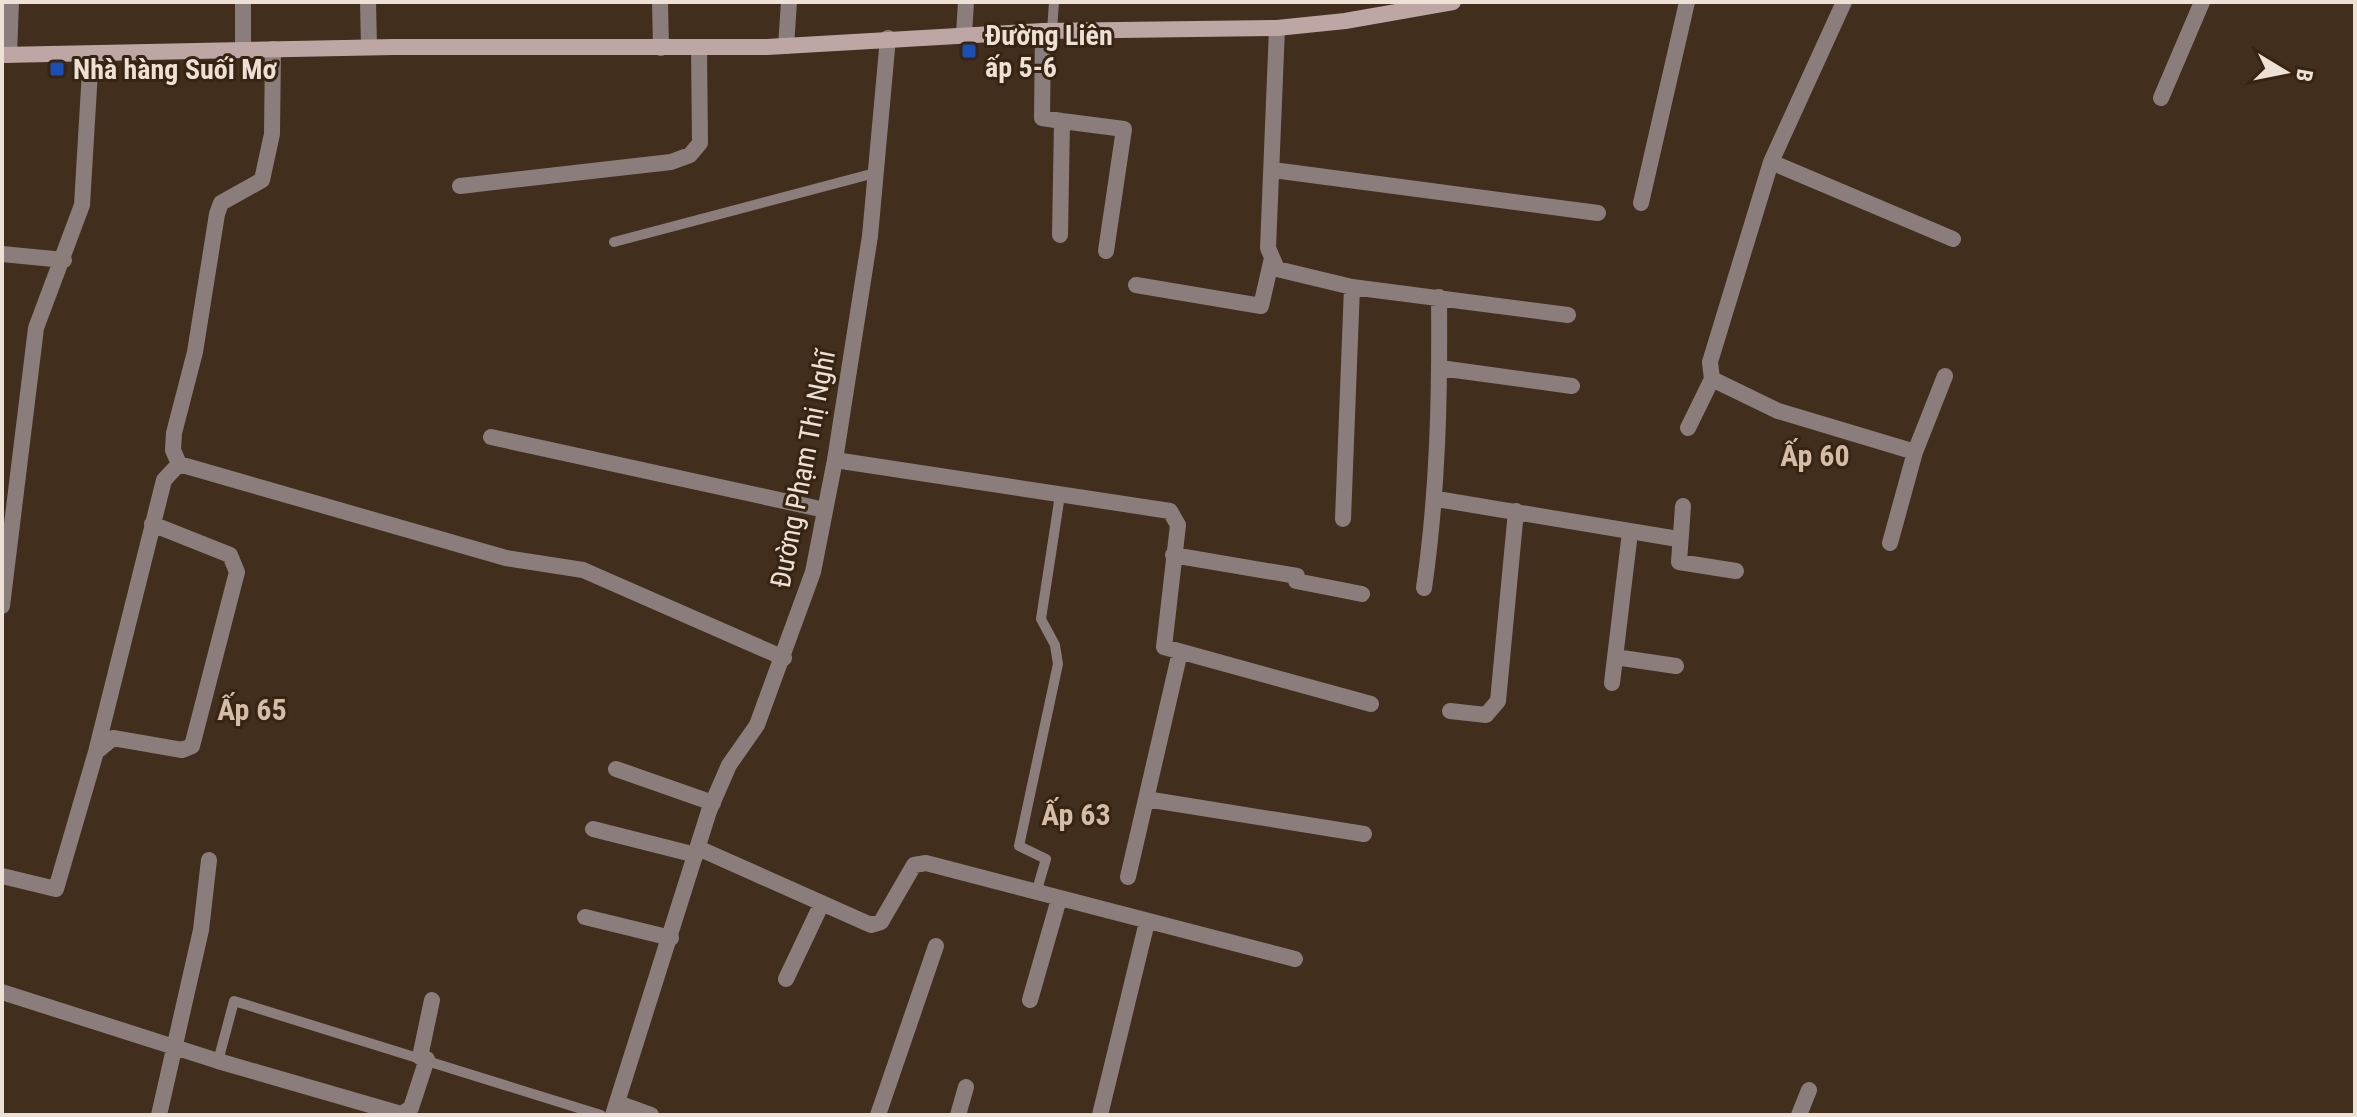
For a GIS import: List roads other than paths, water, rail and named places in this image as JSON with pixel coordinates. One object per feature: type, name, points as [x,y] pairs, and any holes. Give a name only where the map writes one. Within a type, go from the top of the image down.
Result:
[{"type":"main road","points":[[6,55],[369,47],[786,46],[964,34],[1277,28],[1345,21],[1453,2]]},
{"type":"street","points":[[6,55],[11,2]]},
{"type":"street","points":[[243,2],[243,49]]},
{"type":"street","points":[[368,2],[369,47]]},
{"type":"street","points":[[660,2],[661,48]]},
{"type":"street","points":[[786,46],[789,2]]},
{"type":"street","points":[[964,34],[966,2]]},
{"type":"street","points":[[1641,203],[1687,2]]},
{"type":"street","points":[[1688,428],[1712,379],[1710,362],[1771,162],[1844,2]]},
{"type":"street","points":[[2161,98],[2202,2]]},
{"type":"street","points":[[1277,28],[1268,248],[1277,269],[1290,275],[1352,287],[1568,315]]},
{"type":"street","points":[[1048,31],[1042,118],[1124,129],[1106,251]]},
{"type":"street","name":"Đường Phạm Thị Nghĩ","points":[[615,1109],[713,803],[729,765],[757,725],[813,572],[835,460],[870,236],[888,38]]},
{"type":"street","points":[[460,186],[671,162],[690,155],[700,141],[699,48]]},
{"type":"street","points":[[179,464],[173,450],[174,433],[195,352],[217,214],[221,203],[262,180],[272,134],[273,49]]},
{"type":"street","points":[[2,606],[36,328],[64,260],[82,205],[91,54]]},
{"type":"street","points":[[1060,235],[1062,121]]},
{"type":"street","points":[[1771,162],[1953,239]]},
{"type":"street","points":[[1273,170],[1598,213]]},
{"type":"street","points":[[2,254],[64,260]]},
{"type":"street","points":[[1136,285],[1261,306],[1272,258]]},
{"type":"street","points":[[1343,519],[1352,287]]},
{"type":"street","points":[[1424,588],[1437,499],[1439,297]]},
{"type":"street","points":[[1440,368],[1572,386]]},
{"type":"street","points":[[1890,543],[1915,452],[1945,376]]},
{"type":"street","points":[[1712,379],[1778,411],[1915,452]]},
{"type":"street","points":[[491,437],[825,510]]},
{"type":"street","points":[[835,460],[1170,511],[1178,525],[1162,642],[1166,648],[1371,704]]},
{"type":"street","points":[[2,876],[56,889],[96,752],[164,480],[179,464]]},
{"type":"street","points":[[179,464],[506,558],[583,570],[784,658]]},
{"type":"street","points":[[1437,499],[1678,539]]},
{"type":"street","points":[[1683,506],[1677,557],[1681,564],[1736,571]]},
{"type":"street","points":[[1450,711],[1486,715],[1498,701],[1516,511]]},
{"type":"street","points":[[96,752],[113,738],[182,750],[192,746],[237,572],[230,555],[152,524]]},
{"type":"street","points":[[1612,683],[1630,532]]},
{"type":"street","points":[[1173,555],[1297,576],[1296,581],[1362,594]]},
{"type":"street","points":[[1128,877],[1180,652]]},
{"type":"street","points":[[1615,657],[1676,666]]},
{"type":"street","points":[[616,769],[713,803]]},
{"type":"street","points":[[1146,799],[1364,834]]},
{"type":"street","points":[[593,829],[697,852],[871,925],[881,922],[914,865],[926,863],[1295,959]]},
{"type":"street","points":[[159,1115],[201,930],[209,860]]},
{"type":"street","points":[[1030,1000],[1059,899]]},
{"type":"street","points":[[786,979],[822,903]]},
{"type":"street","points":[[585,917],[671,938]]},
{"type":"street","points":[[1100,1115],[1147,922]]},
{"type":"street","points":[[878,1115],[936,946]]},
{"type":"street","points":[[2,992],[218,1061],[401,1114],[411,1108],[432,1000]]},
{"type":"street","points":[[958,1115],[966,1087]]},
{"type":"street","points":[[1799,1115],[1809,1090]]},
{"type":"street","points":[[615,1109],[651,1115]]},
{"type":"lane","points":[[1048,31],[1054,2]]},
{"type":"lane","points":[[614,242],[875,173]]},
{"type":"lane","points":[[1036,893],[1046,859],[1019,846],[1058,664],[1055,645],[1041,619],[1060,495]]},
{"type":"lane","points":[[218,1061],[234,1001],[601,1115]]},
{"type":"place","name":"Đường Liên ấp 5-6","points":[[969,51]]},
{"type":"place","name":"Nhà hàng Suối Mơ","points":[[57,69]]},
{"type":"district","name":"Ấp 60","points":[[1815,455]]},
{"type":"district","name":"Ấp 65","points":[[252,709]]},
{"type":"district","name":"Ấp 63","points":[[1076,814]]}]
